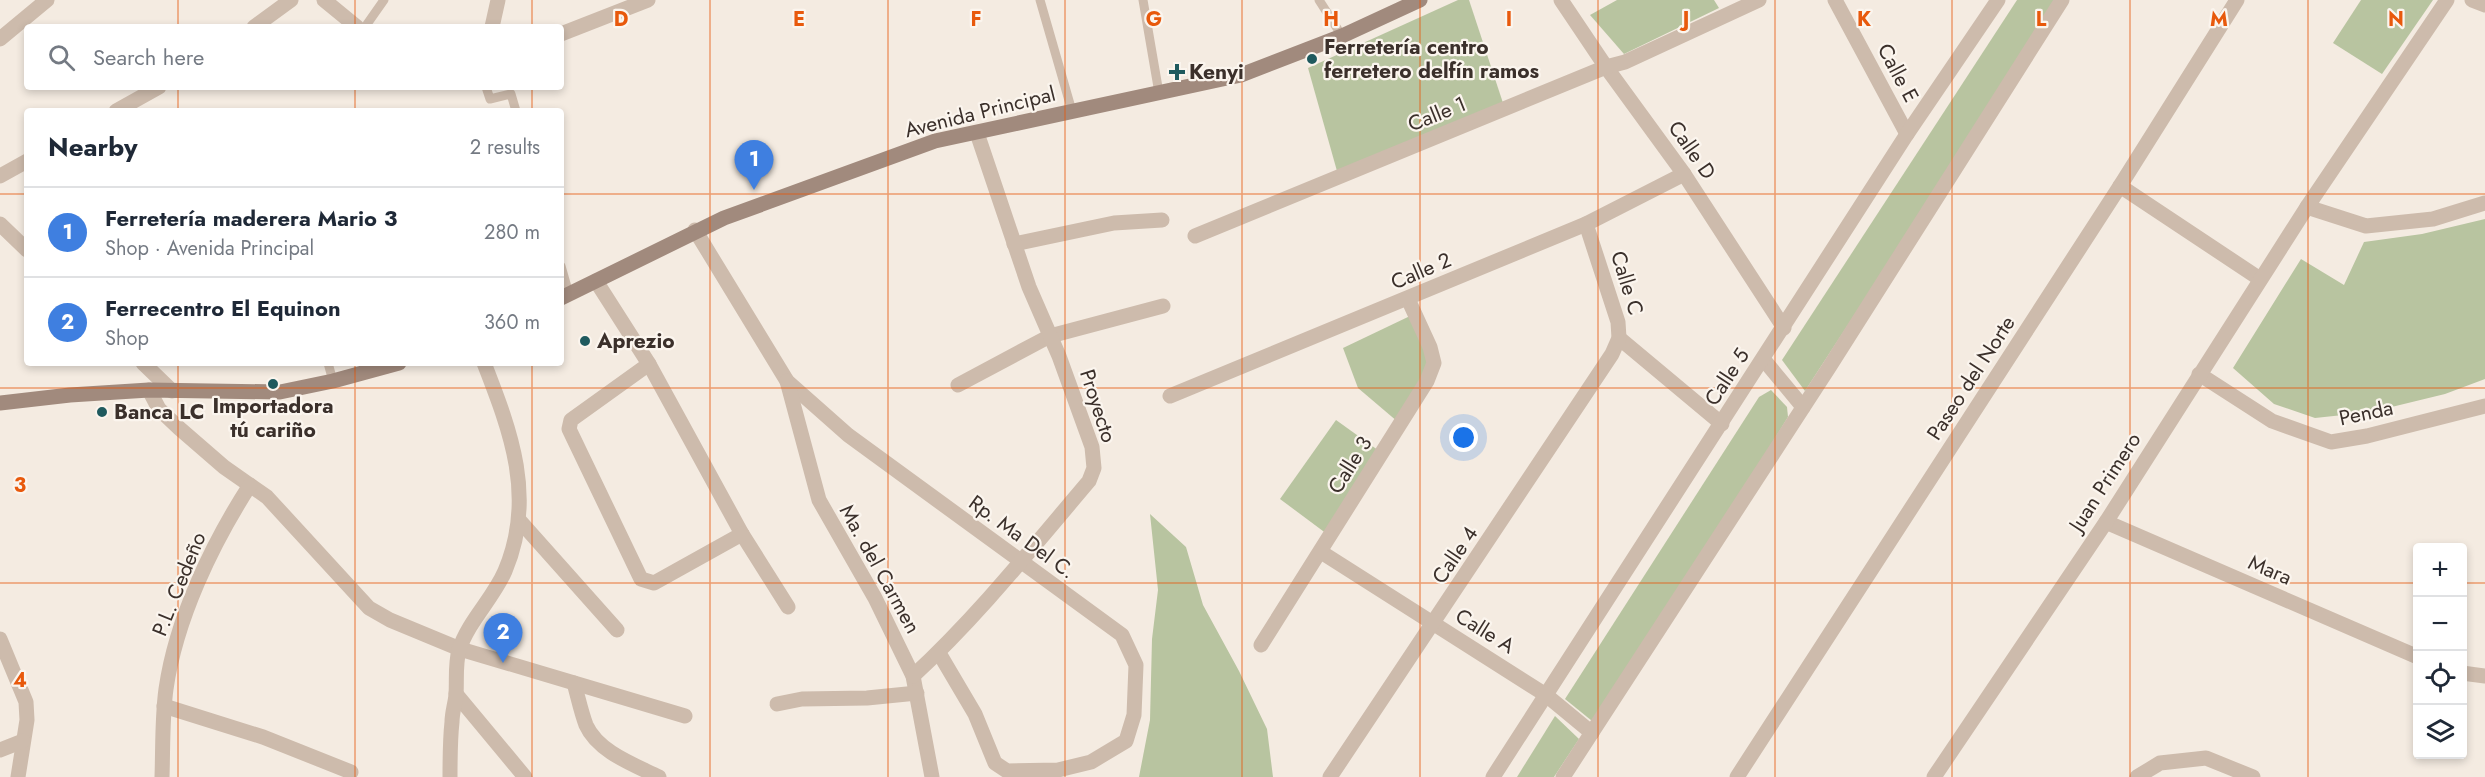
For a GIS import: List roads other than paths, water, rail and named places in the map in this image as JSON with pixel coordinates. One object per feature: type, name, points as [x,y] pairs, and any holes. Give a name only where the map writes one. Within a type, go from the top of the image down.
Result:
[{"type":"street","points":[[0,39],[47,0]]},
{"type":"street","points":[[258,24],[291,0]]},
{"type":"street","points":[[324,0],[353,24]]},
{"type":"street","points":[[493,24],[498,0]]},
{"type":"street","points":[[564,33],[648,0]]},
{"type":"street","name":"Avenida Principal","points":[[565,296],[695,230],[935,141],[1241,75],[1342,36],[1420,0]]},
{"type":"street","name":"Calle D","points":[[1561,0],[1606,67],[1684,174],[1784,328]]},
{"type":"street","name":"Calle 1","points":[[1195,236],[1606,67],[1625,62],[1759,0]]},
{"type":"street","name":"Calle E","points":[[1835,0],[1907,134]]},
{"type":"street","name":"Calle 5","points":[[1493,777],[1764,360],[1907,134],[1998,0]]},
{"type":"street","points":[[1563,777],[1803,407],[2062,0]]},
{"type":"street","name":"Paseo del Norte","points":[[1737,777],[2120,186],[2237,0]]},
{"type":"street","name":"Juan Primero","points":[[1934,777],[2106,522],[2307,207],[2447,0]]},
{"type":"street","points":[[2472,0],[2485,5]]},
{"type":"street","points":[[121,108],[154,90]]},
{"type":"street","name":"Proyecto","points":[[914,676],[939,652],[1020,561],[1089,481],[1094,468],[1092,447],[1029,287],[977,133]]},
{"type":"street","points":[[0,176],[24,163]]},
{"type":"street","name":"Calle 2","points":[[1170,396],[1586,224],[1684,174]]},
{"type":"street","points":[[2120,186],[2260,279]]},
{"type":"street","points":[[2307,207],[2366,226],[2433,219],[2485,203]]},
{"type":"street","points":[[1014,244],[1114,223],[1161,220]]},
{"type":"street","points":[[0,224],[24,244]]},
{"type":"street","name":"Calle C","points":[[1586,224],[1618,322],[1619,338],[1612,354]]},
{"type":"street","points":[[695,230],[787,381]]},
{"type":"street","points":[[596,280],[649,364],[742,534],[788,607]]},
{"type":"street","name":"Calle 3","points":[[1261,645],[1427,381],[1434,363],[1430,347],[1408,299]]},
{"type":"street","points":[[958,385],[1050,336],[1163,306]]},
{"type":"street","points":[[1619,338],[1722,424]]},
{"type":"street","name":"Calle 4","points":[[1330,777],[1612,354]]},
{"type":"street","points":[[1764,360],[1803,407]]},
{"type":"street","points":[[649,364],[571,420],[569,429],[641,579],[654,583],[742,534]]},
{"type":"street","points":[[146,366],[172,391]]},
{"type":"street","points":[[0,403],[70,395],[149,390],[280,392],[388,366]]},
{"type":"street","points":[[450,777],[452,721],[456,694],[454,674],[460,649],[474,619],[504,573],[514,546],[519,520],[515,450],[504,412],[485,366]]},
{"type":"street","name":"Penda","points":[[2199,374],[2272,421],[2331,442],[2367,436],[2485,406]]},
{"type":"street","name":"Rp. Ma Del C.","points":[[787,381],[848,435],[1122,635],[1136,665],[1134,715],[1126,741],[1091,762],[1057,773]]},
{"type":"street","name":"Ma. del Carmen","points":[[787,381],[819,500],[875,598],[914,676],[932,777]]},
{"type":"street","points":[[149,390],[159,409],[178,428],[224,467],[267,497],[369,608],[390,620],[460,649],[685,716]]},
{"type":"street","name":"P.L. Cedeño","points":[[162,777],[164,706],[177,639],[185,614],[221,534],[250,485]]},
{"type":"street","points":[[519,520],[618,630]]},
{"type":"street","name":"Mara","points":[[2106,522],[2413,655]]},
{"type":"street","name":"Calle A","points":[[1321,552],[1546,695],[1592,733]]},
{"type":"street","points":[[0,639],[3,658],[26,702],[27,720],[18,777]]},
{"type":"street","points":[[939,652],[975,714],[995,763],[1007,771],[1057,773]]},
{"type":"street","points":[[2467,674],[2485,676]]},
{"type":"street","points":[[574,683],[586,724],[592,735],[623,759],[659,777]]},
{"type":"street","points":[[777,704],[802,699],[858,698],[917,693]]},
{"type":"street","points":[[456,694],[525,777]]},
{"type":"street","points":[[164,706],[263,737],[351,772]]},
{"type":"street","points":[[0,750],[23,741]]},
{"type":"street","points":[[2137,777],[2160,763],[2206,758],[2253,777]]},
{"type":"lane","points":[[367,24],[384,0]]},
{"type":"lane","points":[[1040,0],[1072,111]]},
{"type":"lane","points":[[1143,0],[1159,93]]},
{"type":"lane","points":[[1319,0],[1342,36]]},
{"type":"lane","points":[[487,90],[490,99],[510,91],[515,108]]},
{"type":"lane","points":[[329,366],[333,381]]},
{"type":"place","name":"Ferretería centro ferretero delfín ramos","points":[[1312,59]]},
{"type":"place","name":"Kenyi","points":[[1177,72]]},
{"type":"place","name":"Ferretería maderera Mario 3","points":[[754,190]]},
{"type":"place","name":"Aprezio","points":[[585,341]]},
{"type":"place","name":"Importadora tú cariño","points":[[273,384]]},
{"type":"place","name":"Banca LC","points":[[102,412]]},
{"type":"place","name":"Ferrecentro El Equinon","points":[[503,663]]}]
